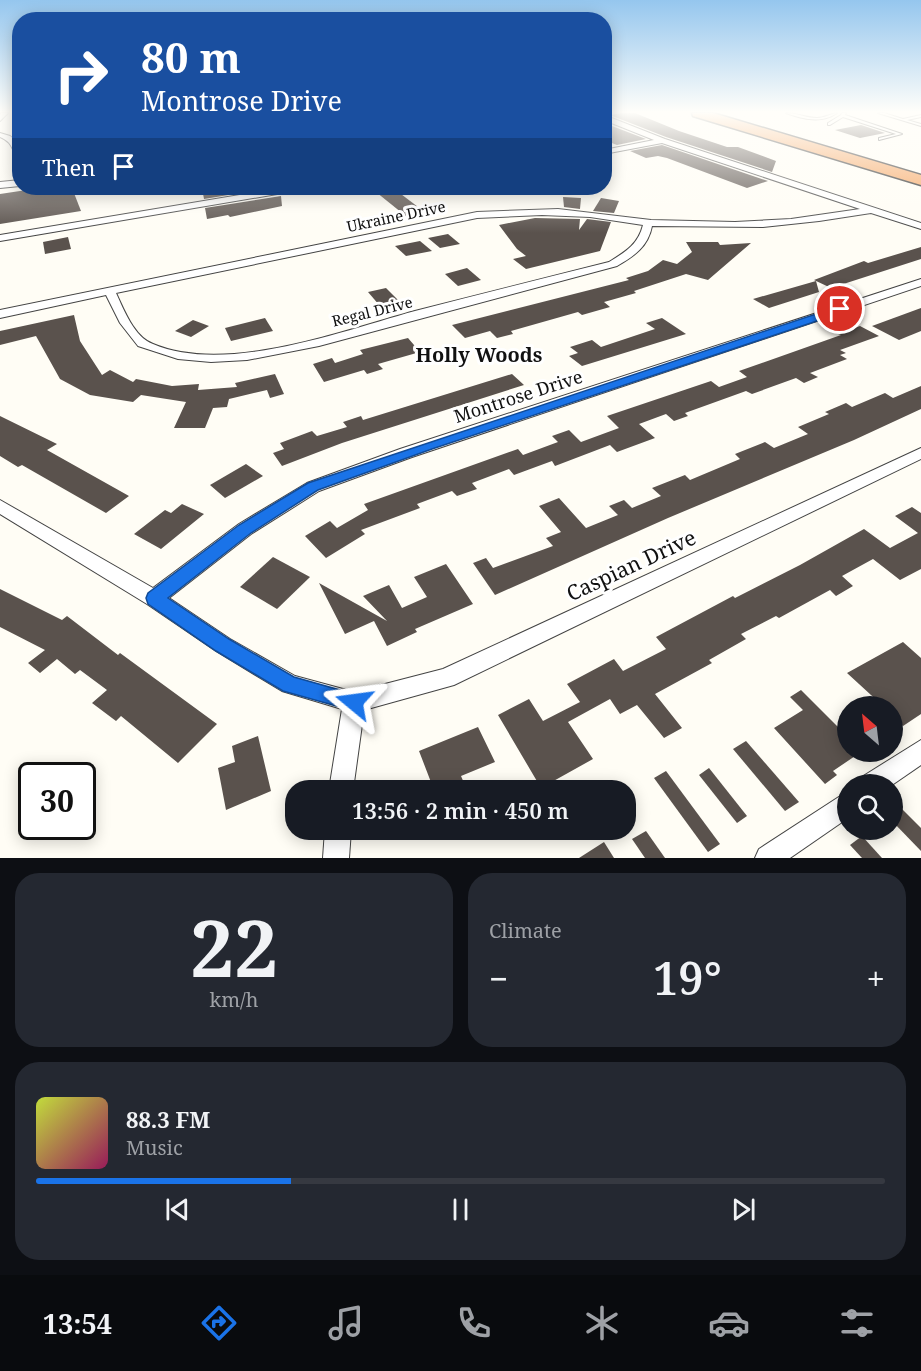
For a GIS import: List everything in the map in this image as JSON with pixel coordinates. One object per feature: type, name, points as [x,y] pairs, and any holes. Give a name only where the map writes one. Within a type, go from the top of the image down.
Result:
[{"type":"highway","points":[[837,153],[921,180]]},
{"type":"highway","points":[[863,153],[921,169]]},
{"type":"street","points":[[700,153],[921,226]]},
{"type":"street","points":[[0,238],[254,195]]},
{"type":"street","name":"Ukraine Drive","points":[[0,314],[477,215],[528,210],[605,216],[648,223],[729,227],[835,218],[875,209]]},
{"type":"street","name":"Regal Drive","points":[[110,292],[126,324],[145,346],[184,358],[239,357],[301,345],[613,264],[635,250],[645,239],[648,223]]},
{"type":"street","name":"Montrose Drive","points":[[154,598],[245,529],[313,487],[428,446],[921,282]]},
{"type":"street","name":"Caspian Drive","points":[[354,702],[446,678],[921,453]]},
{"type":"street","points":[[0,506],[154,598],[223,645],[290,684],[354,702],[342,780]]},
{"type":"street","points":[[888,774],[921,751]]},
{"type":"street","points":[[768,858],[837,811]]},
{"type":"street","points":[[336,858],[337,840]]},
{"type":"building","points":[[635,153],[686,153],[768,181],[747,188],[667,158],[658,156],[646,158]]},
{"type":"building","points":[[715,153],[754,153],[776,161],[772,172]]},
{"type":"building","points":[[12,192],[12,195],[75,195],[81,211],[0,224],[0,194]]},
{"type":"building","points":[[203,195],[228,195],[204,199]]},
{"type":"building","points":[[380,195],[402,195],[426,213],[407,217]]},
{"type":"building","points":[[281,196],[282,206],[230,217],[228,215],[207,219],[205,208]]},
{"type":"building","points":[[563,197],[581,198],[580,209],[564,207]]},
{"type":"building","points":[[601,198],[619,201],[614,213],[593,211]]},
{"type":"building","points":[[535,218],[580,219],[579,230],[587,219],[611,222],[600,251],[526,269],[513,259],[526,256],[517,249],[499,225]]},
{"type":"building","points":[[448,234],[460,244],[440,248],[428,238]]},
{"type":"building","points":[[68,237],[71,249],[45,254],[43,242]]},
{"type":"building","points":[[420,241],[432,251],[406,256],[395,246]]},
{"type":"building","points":[[686,242],[718,242],[720,245],[751,243],[708,280],[686,274],[634,291],[636,293],[604,302],[610,307],[582,315],[578,312],[511,331],[513,334],[497,338],[490,331],[465,338],[452,325],[629,280],[626,278],[648,271],[663,260],[677,264],[692,252]]},
{"type":"building","points":[[921,247],[921,259],[831,288],[814,280],[864,261],[868,263]]},
{"type":"building","points":[[467,268],[481,280],[458,286],[445,274]]},
{"type":"building","points":[[816,281],[819,292],[769,308],[753,299]]},
{"type":"building","points":[[386,288],[399,301],[380,306],[368,292]]},
{"type":"building","points":[[921,308],[921,331],[899,340],[872,326]]},
{"type":"building","points":[[74,315],[80,341],[102,375],[110,370],[133,382],[136,379],[172,386],[199,384],[198,390],[237,387],[235,383],[275,374],[284,394],[270,398],[267,390],[229,399],[227,407],[213,408],[205,428],[174,428],[186,402],[141,395],[133,402],[90,395],[60,379],[36,336],[0,345],[0,331]]},
{"type":"building","points":[[265,318],[273,331],[231,341],[225,328]]},
{"type":"building","points":[[662,318],[686,334],[582,366],[569,356],[578,353],[570,347],[592,340],[601,347],[655,329],[646,323]]},
{"type":"building","points":[[193,320],[209,326],[191,337],[175,331]]},
{"type":"building","points":[[860,326],[879,336],[840,350],[846,353],[840,355],[847,359],[810,373],[818,377],[804,383],[796,378],[752,394],[746,391],[685,413],[688,416],[674,421],[666,414],[639,424],[655,438],[617,452],[610,445],[555,466],[552,461],[514,475],[509,469],[472,483],[477,489],[457,496],[452,491],[417,504],[420,508],[361,530],[365,534],[326,558],[305,536],[330,521],[337,528],[368,510],[364,504],[518,449],[523,455],[558,442],[552,436],[569,430],[581,442],[619,428],[607,416],[711,381],[719,387],[747,377],[739,371],[841,335],[838,334]]},
{"type":"building","points":[[408,338],[420,352],[378,364],[383,369],[367,374],[364,370],[324,382],[313,364],[332,358],[335,363],[363,354],[360,350]]},
{"type":"building","points":[[512,374],[524,385],[342,443],[282,466],[273,453],[284,449],[280,443],[312,431],[317,436],[347,427],[343,422],[361,416],[363,420]]},
{"type":"building","points":[[921,386],[921,409],[495,595],[473,563],[486,558],[493,568],[553,546],[546,538],[561,532],[539,506],[559,498],[586,528],[618,515],[609,506],[624,500],[632,508],[661,496],[652,488],[685,475],[690,480],[740,459],[735,454],[765,442],[774,448],[808,434],[798,427],[829,414],[825,412],[846,403],[852,407],[885,393],[893,398]]},
{"type":"building","points":[[0,416],[57,444],[47,450],[129,496],[106,513],[22,465],[18,467],[0,456]]},
{"type":"building","points":[[246,464],[263,476],[225,498],[210,485]]},
{"type":"building","points":[[182,504],[204,514],[161,549],[134,534],[165,510],[171,513]]},
{"type":"building","points":[[912,507],[921,513],[921,569],[900,580],[873,559],[842,576],[853,586],[836,596],[830,590],[779,618],[776,616],[741,634],[746,639],[709,660],[712,663],[655,694],[682,728],[664,738],[637,705],[620,714],[610,699],[568,722],[593,759],[555,780],[536,780],[498,715],[529,699],[543,721],[580,702],[567,684],[614,659],[623,671],[666,649],[656,637],[733,596],[735,598],[800,565],[864,529],[890,548],[918,533],[895,516]]},
{"type":"building","points":[[273,557],[310,577],[277,609],[240,587]]},
{"type":"building","points":[[446,564],[473,604],[415,629],[417,632],[387,646],[374,621],[345,634],[319,583],[387,621],[363,596],[389,585],[402,608],[427,597],[414,577]]},
{"type":"building","points":[[0,589],[62,620],[67,616],[118,655],[120,653],[217,724],[178,763],[121,716],[116,721],[92,703],[107,690],[80,670],[75,674],[57,659],[40,673],[28,663],[45,650],[0,627]]},
{"type":"building","points":[[903,642],[921,658],[921,714],[903,726],[903,696],[872,696],[847,673]]},
{"type":"building","points":[[801,690],[837,726],[837,762],[846,762],[833,771],[837,775],[825,784],[774,728],[803,710],[790,697]]},
{"type":"building","points":[[478,727],[495,762],[461,776],[463,780],[430,780],[419,751]]},
{"type":"building","points":[[258,736],[271,791],[226,810],[218,768],[235,762],[232,746]]},
{"type":"building","points":[[746,741],[799,802],[785,811],[733,749]]},
{"type":"building","points":[[709,768],[747,816],[737,823],[699,775]]},
{"type":"building","points":[[666,771],[720,844],[708,852],[654,778]]},
{"type":"building","points":[[903,810],[921,828],[921,851],[903,832]]},
{"type":"building","points":[[646,831],[665,858],[645,858],[633,840],[636,840],[636,837]]},
{"type":"building","points":[[857,840],[866,840],[882,858],[862,858],[850,845]]},
{"type":"building","points":[[604,842],[614,858],[579,858]]},
{"type":"district","name":"Holly Woods","points":[[479,354]]},
{"type":"route","points":[[354,702],[290,684],[223,645],[154,598],[245,529],[313,487],[428,446],[840,309]]}]
